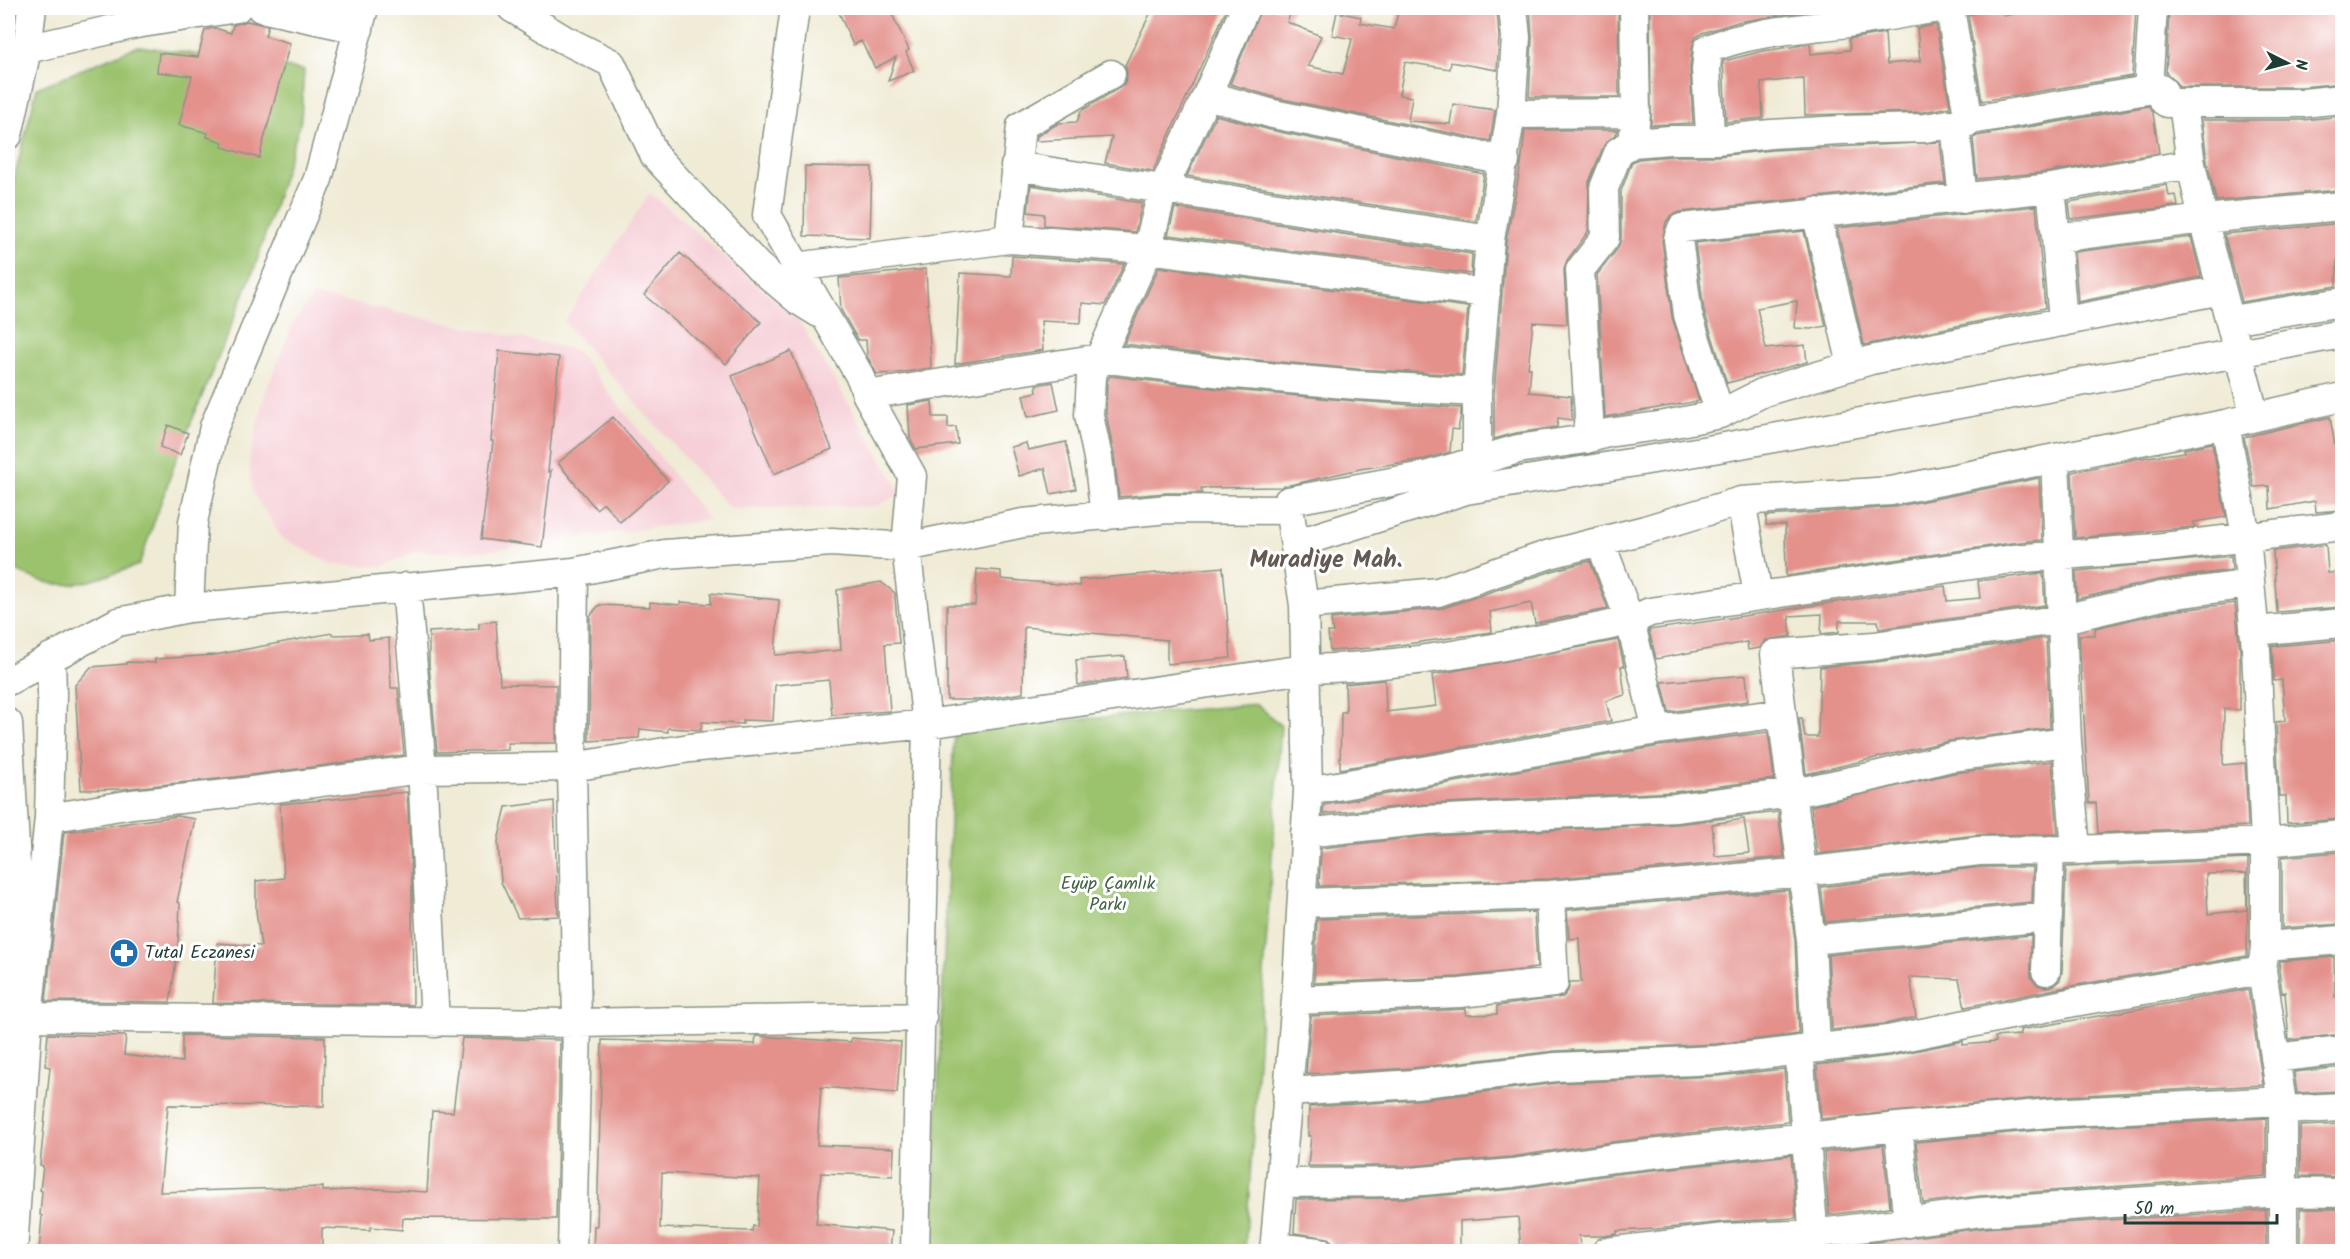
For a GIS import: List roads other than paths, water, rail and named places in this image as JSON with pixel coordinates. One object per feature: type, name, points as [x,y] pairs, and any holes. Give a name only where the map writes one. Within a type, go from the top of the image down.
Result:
[{"type":"street","points":[[8,135],[27,49],[32,8]]},
{"type":"street","points":[[27,49],[135,24],[237,8]]},
{"type":"street","points":[[189,608],[193,522],[214,427],[318,180],[362,18],[261,8]]},
{"type":"street","points":[[512,8],[563,39],[611,63],[655,156],[759,267],[798,300],[826,317]]},
{"type":"street","points":[[795,8],[766,215],[861,378],[867,395],[912,476],[906,547],[927,724],[915,1251]]},
{"type":"street","points":[[1105,516],[1098,458],[1089,415],[1091,377],[1148,249],[1163,189],[1208,95],[1245,8]]},
{"type":"street","points":[[1477,461],[1477,392],[1490,240],[1505,161],[1511,114],[1516,38],[1513,8]]},
{"type":"street","points":[[1633,143],[1636,113],[1634,8]]},
{"type":"street","points":[[1716,140],[1710,132],[1706,70],[1708,49],[1722,43],[1848,15],[1940,8]]},
{"type":"street","points":[[1950,8],[1962,123],[1963,199]]},
{"type":"street","points":[[2148,90],[2153,8]]},
{"type":"street","points":[[1009,238],[1021,126],[1111,74]]},
{"type":"street","points":[[1586,439],[1589,417],[1580,270],[1605,238],[1604,188],[1619,151],[1633,143],[1716,140],[1771,134],[1925,128],[2159,88],[2163,91],[2164,102],[2303,103],[2343,99]]},
{"type":"street","points":[[1208,95],[1273,114],[1505,161]]},
{"type":"street","points":[[2182,103],[2191,164],[2203,219],[2255,417]]},
{"type":"street","points":[[1511,114],[1636,113]]},
{"type":"street","points":[[1720,414],[1688,315],[1678,239],[1682,228],[2051,188],[2191,164]]},
{"type":"street","points":[[1016,166],[1490,240]]},
{"type":"street","points":[[2051,188],[2063,322]]},
{"type":"street","points":[[2056,238],[2203,219],[2343,206]]},
{"type":"street","points":[[1816,212],[1852,366]]},
{"type":"street","points":[[796,267],[1009,238],[1148,249],[1486,293]]},
{"type":"street","points":[[1320,1251],[1274,1249],[1296,1000],[1308,791],[1304,605],[1288,501],[1429,475],[1518,449],[1720,414],[1764,392],[1852,366],[1932,346],[2221,290]]},
{"type":"street","points":[[2231,321],[2343,302]]},
{"type":"street","points":[[1295,544],[1466,490],[1708,450],[2343,334]]},
{"type":"street","points":[[867,395],[1100,358],[1234,374],[1356,385],[1477,392]]},
{"type":"street","points":[[1304,605],[1438,592],[1550,554],[1645,530],[1741,501],[1891,491],[2225,424],[2343,397]]},
{"type":"street","points":[[2225,424],[2246,536],[2254,631],[2265,842],[2263,958],[2282,1105],[2283,1251]]},
{"type":"street","points":[[2046,971],[2048,916],[2063,850],[2067,742],[2055,458]]},
{"type":"street","points":[[1741,501],[1758,595]]},
{"type":"street","points":[[8,681],[118,622],[189,608],[573,572],[665,554],[832,542],[906,547],[1023,523],[1168,509],[1290,510]]},
{"type":"street","points":[[49,818],[132,804],[422,769],[572,767],[690,748],[927,724],[1305,669],[1347,668],[1450,654],[1630,621],[1650,612],[2002,560],[2155,548],[2343,526]]},
{"type":"street","points":[[1600,541],[1630,621],[1657,730]]},
{"type":"street","points":[[572,1251],[577,1023],[572,767],[573,572]]},
{"type":"street","points":[[1814,1243],[1806,1136],[1811,940],[1775,654],[1874,646],[2063,619],[2162,596],[2250,584]]},
{"type":"street","points":[[406,587],[422,769],[435,1023]]},
{"type":"street","points":[[2254,631],[2343,623]]},
{"type":"street","points":[[13,1251],[28,1017],[49,818],[51,657]]},
{"type":"street","points":[[1308,791],[1657,730],[1782,713]]},
{"type":"street","points":[[8,723],[13,899],[8,1060]]},
{"type":"street","points":[[1305,833],[1427,820],[1675,808],[1794,793],[1951,757],[2067,742]]},
{"type":"street","points":[[1302,903],[1550,895],[1804,872],[1979,851],[2265,842],[2343,835]]},
{"type":"street","points":[[1296,1000],[1460,993],[1554,983],[1550,895]]},
{"type":"street","points":[[1811,940],[2048,916]]},
{"type":"street","points":[[1287,1092],[1414,1084],[1556,1067],[1717,1060],[1888,1040],[2074,1002],[2343,940]]},
{"type":"street","points":[[28,1017],[577,1023],[922,1017]]},
{"type":"street","points":[[2275,1058],[2343,1050]]},
{"type":"street","points":[[1280,1184],[1411,1182],[1513,1173],[1614,1158],[1806,1136],[2050,1113],[2282,1105],[2343,1107]]},
{"type":"street","points":[[1898,1127],[1908,1223]]},
{"type":"street","points":[[1606,1251],[1814,1243],[1908,1223],[1981,1212],[2282,1192],[2343,1193]]},
{"type":"place","name":"Tutal Eczanesi","points":[[124,953]]},
{"type":"district","name":"Muradiye Mah.","points":[[1326,560]]},
{"type":"park label","name":"Eyüp Çamlık Parkı","points":[[1108,894]]}]
